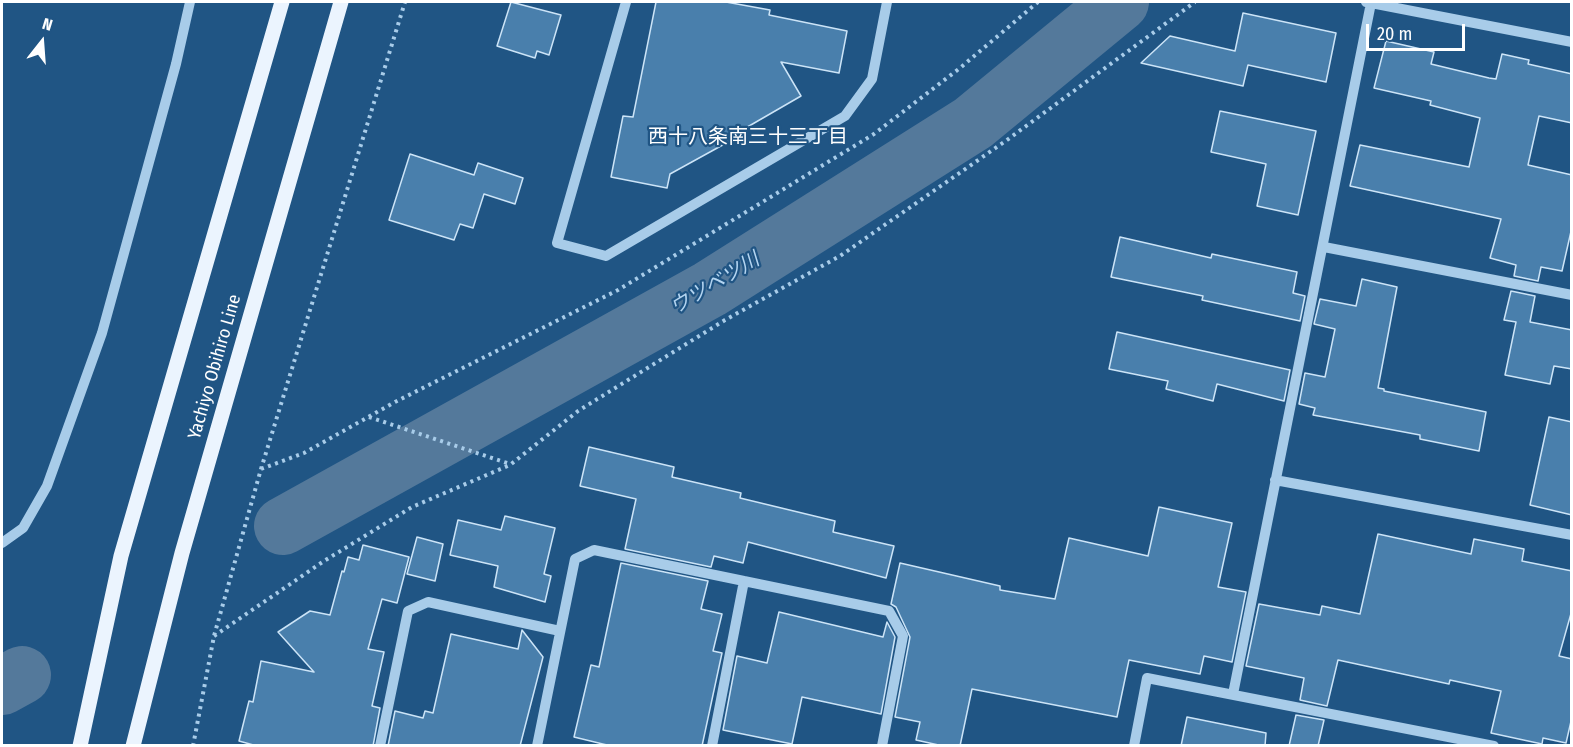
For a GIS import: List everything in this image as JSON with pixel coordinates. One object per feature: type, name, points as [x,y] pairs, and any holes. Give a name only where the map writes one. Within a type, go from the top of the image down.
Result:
[{"type":"main road","name":"Yachiyo Obihiro Line","points":[[80,746],[122,556],[282,2]]},
{"type":"main road","name":"Yachiyo Obihiro Line","points":[[133,746],[182,553],[341,2]]},
{"type":"street","points":[[2,543],[23,528],[47,486],[102,333],[176,64],[190,2]]},
{"type":"street","points":[[626,2],[557,243],[606,256],[845,116],[872,79],[887,2]]},
{"type":"street","points":[[1233,694],[1324,247],[1367,2],[1572,42]]},
{"type":"street","points":[[1324,247],[1572,295]]},
{"type":"street","points":[[1275,480],[1572,535]]},
{"type":"street","points":[[537,746],[575,559],[594,550],[889,611],[903,636],[882,746]]},
{"type":"street","points":[[712,746],[744,580]]},
{"type":"street","points":[[380,746],[408,611],[428,602],[560,631]]},
{"type":"street","points":[[1134,746],[1147,678],[1494,746]]},
{"type":"path","points":[[193,746],[214,636],[261,469],[405,2]]},
{"type":"path","points":[[214,636],[324,561],[412,507],[510,465],[578,411],[725,321],[840,256],[1007,140],[1195,2]]},
{"type":"path","points":[[369,417],[510,465]]},
{"type":"building","points":[[511,2],[561,15],[549,55],[537,51],[535,58],[497,46]]},
{"type":"building","points":[[656,2],[726,2],[770,10],[769,15],[847,31],[839,73],[781,62],[801,96],[737,133],[739,136],[670,174],[667,188],[611,177],[623,116],[633,117]]},
{"type":"building","points":[[1243,13],[1336,33],[1326,82],[1248,65],[1243,86],[1141,63],[1170,36],[1235,51]]},
{"type":"building","points":[[1386,41],[1434,52],[1431,64],[1489,78],[1496,79],[1502,54],[1529,60],[1528,64],[1572,74],[1572,123],[1539,116],[1528,165],[1572,175],[1572,227],[1562,271],[1541,267],[1538,281],[1514,276],[1516,265],[1490,258],[1501,219],[1350,186],[1360,145],[1469,167],[1480,118],[1430,105],[1431,101],[1374,88]]},
{"type":"building","points":[[1220,111],[1316,131],[1298,215],[1257,206],[1266,164],[1211,152]]},
{"type":"building","points":[[410,154],[474,175],[478,163],[523,178],[515,204],[484,194],[473,228],[460,224],[454,240],[389,220]]},
{"type":"building","points":[[1120,237],[1211,258],[1212,254],[1297,272],[1293,293],[1305,296],[1300,321],[1202,300],[1203,296],[1111,277]]},
{"type":"building","points":[[1362,279],[1397,287],[1378,388],[1486,412],[1479,451],[1420,439],[1420,435],[1313,415],[1315,408],[1299,404],[1305,373],[1325,377],[1335,329],[1314,324],[1320,299],[1356,306]]},
{"type":"building","points":[[1511,291],[1535,296],[1530,322],[1572,330],[1572,369],[1554,366],[1550,384],[1505,375],[1516,322],[1504,320]]},
{"type":"building","points":[[1117,332],[1290,370],[1284,401],[1217,384],[1213,401],[1166,389],[1168,381],[1109,369]]},
{"type":"building","points":[[1549,417],[1572,422],[1572,515],[1530,505]]},
{"type":"building","points":[[589,447],[674,467],[672,477],[741,493],[740,498],[835,521],[833,532],[894,546],[886,578],[748,542],[743,563],[714,556],[711,567],[625,549],[636,499],[580,486]]},
{"type":"building","points":[[1159,507],[1232,523],[1218,587],[1246,592],[1232,662],[1204,656],[1200,674],[1129,660],[1117,717],[972,689],[960,746],[943,746],[916,740],[920,722],[895,717],[910,637],[896,607],[891,604],[900,563],[1000,586],[1000,590],[1055,599],[1069,538],[1148,556]]},
{"type":"building","points":[[505,516],[555,528],[544,574],[551,576],[545,602],[494,587],[498,566],[450,555],[458,520],[501,530]]},
{"type":"building","points":[[1378,534],[1471,554],[1474,539],[1524,549],[1522,561],[1572,571],[1572,610],[1559,656],[1572,659],[1572,717],[1566,743],[1543,738],[1542,744],[1491,733],[1501,691],[1450,680],[1449,684],[1338,660],[1327,706],[1300,700],[1304,678],[1246,666],[1259,604],[1320,615],[1322,606],[1360,614]]},
{"type":"building","points":[[417,537],[443,544],[435,581],[407,574]]},
{"type":"building","points":[[363,545],[409,557],[397,603],[382,599],[368,649],[384,652],[372,706],[380,708],[373,746],[257,746],[239,741],[249,701],[253,702],[261,661],[314,672],[278,632],[310,611],[330,615],[348,557],[359,560]]},
{"type":"building","points":[[621,563],[708,581],[701,609],[722,614],[713,651],[722,653],[702,746],[611,746],[574,737],[591,665],[599,667]]},
{"type":"building","points":[[779,612],[883,637],[887,622],[895,637],[881,714],[802,697],[792,744],[723,730],[737,656],[767,663]]},
{"type":"building","points":[[522,630],[543,657],[520,746],[388,746],[395,711],[423,718],[425,711],[433,713],[451,634],[518,649]]},
{"type":"building","points":[[1296,715],[1324,720],[1318,746],[1289,746]]},
{"type":"building","points":[[1187,717],[1266,733],[1265,746],[1181,746]]},
{"type":"waterway","name":"ウツベツ川","points":[[283,526],[710,289],[973,123],[1120,2]]},
{"type":"waterway","name":"ウツベツ川","points":[[2,686],[22,675]]},
{"type":"district","name":"西十八条南三十三丁目","points":[[748,137]]}]
